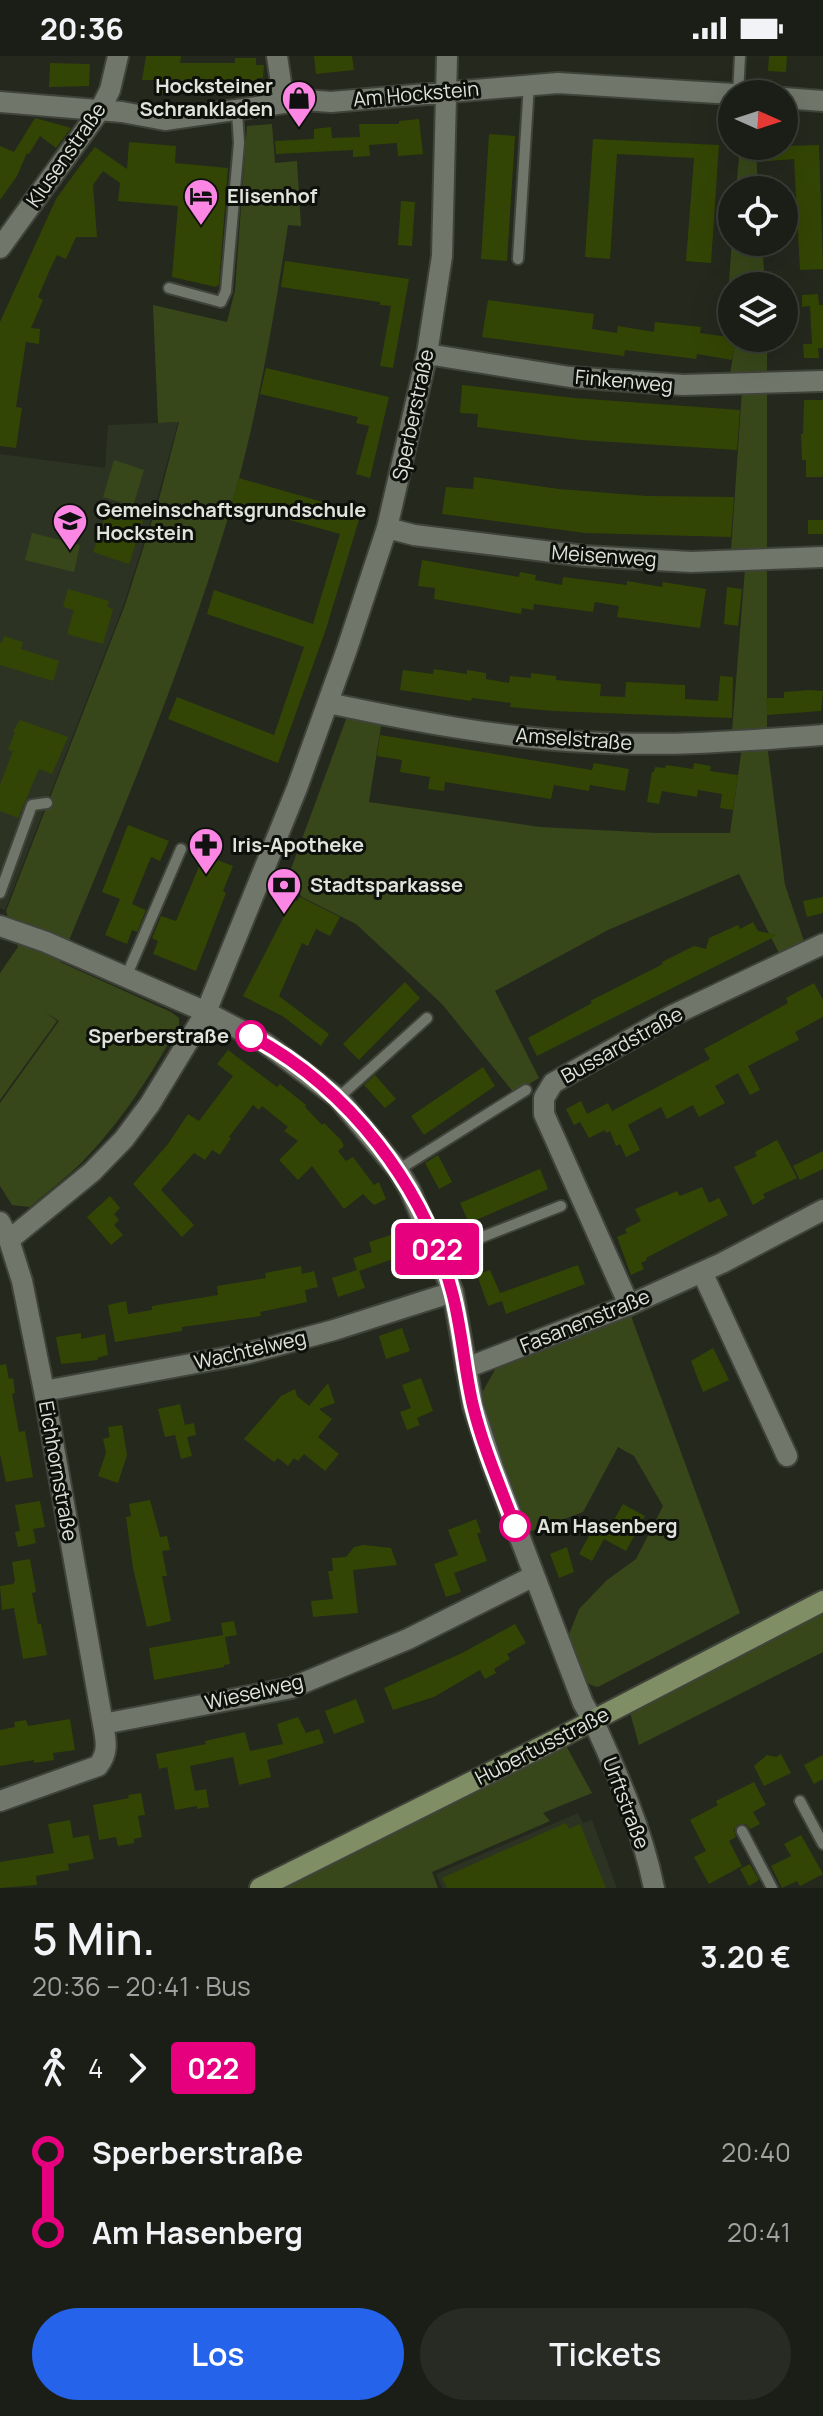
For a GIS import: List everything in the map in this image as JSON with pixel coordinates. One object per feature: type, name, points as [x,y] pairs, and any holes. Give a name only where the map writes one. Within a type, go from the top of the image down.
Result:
[{"type":"main road","name":"Hubertusstraße","points":[[260,1888],[823,1601]]},
{"type":"street","name":"Klusenstraße","points":[[0,248],[100,110],[110,90],[118,56]]},
{"type":"street","points":[[277,56],[284,103]]},
{"type":"street","name":"Sperberstraße","points":[[4,1231],[92,1172],[124,1139],[150,1104],[206,1012],[297,788],[387,528],[427,354],[442,256],[447,56]]},
{"type":"street","name":"Am Hockstein","points":[[0,102],[100,110],[165,120],[284,103],[331,102],[529,84],[588,83],[718,93]]},
{"type":"street","points":[[798,99],[823,101]]},
{"type":"street","name":"Finkenweg","points":[[427,354],[570,377],[683,385],[823,381]]},
{"type":"street","name":"Meisenweg","points":[[387,528],[414,535],[585,556],[691,562],[823,557]]},
{"type":"street","name":"Amselstraße","points":[[328,703],[500,734],[585,742],[680,744],[823,735]]},
{"type":"street","points":[[0,926],[46,942],[206,1012],[265,1043],[338,1098],[398,1170],[439,1254],[453,1292],[473,1406],[534,1576],[583,1703],[593,1720]]},
{"type":"street","name":"Bussardstraße","points":[[629,1305],[544,1114],[544,1098],[553,1083],[673,1015],[823,944]]},
{"type":"street","name":"Fasanenstraße","points":[[466,1368],[629,1305],[702,1272],[823,1210]]},
{"type":"street","name":"Eichhornstraße","points":[[4,1231],[22,1281],[103,1724]]},
{"type":"street","points":[[702,1272],[787,1456]]},
{"type":"street","name":"Wachtelweg","points":[[44,1391],[245,1354],[334,1330],[453,1292]]},
{"type":"street","name":"Wieselweg","points":[[103,1724],[291,1688],[408,1639],[534,1576]]},
{"type":"street","name":"Urftstraße","points":[[593,1720],[623,1787],[648,1860],[654,1888]]},
{"type":"street","points":[[0,1801],[98,1766],[105,1758],[107,1747],[103,1724]]},
{"type":"lane","name":"Am Hockstein","points":[[737,80],[740,56]]},
{"type":"lane","points":[[518,259],[529,84]]},
{"type":"lane","points":[[169,288],[221,302],[226,291],[239,143],[237,112]]},
{"type":"lane","points":[[0,893],[32,805],[47,803]]},
{"type":"lane","points":[[126,977],[181,849]]},
{"type":"lane","points":[[338,1098],[427,1018]]},
{"type":"lane","points":[[398,1170],[526,1090]]},
{"type":"lane","points":[[439,1254],[561,1206]]},
{"type":"lane","points":[[800,1801],[823,1844]]},
{"type":"lane","points":[[742,1831],[772,1888]]},
{"type":"shaded area","name":"Gemeinschaftsgrundschule Hockstein","points":[[178,422],[124,604],[5,910],[0,908],[0,454],[105,468],[108,425]]},
{"type":"shaded area","points":[[578,1813],[583,1823],[592,1820],[617,1888],[442,1888],[436,1874]]},
{"type":"green space","points":[[272,124],[275,163],[297,161],[301,226],[288,225],[270,337],[247,448],[190,633],[149,744],[60,962],[171,1012],[179,1018],[179,1025],[135,1097],[97,1146],[30,1207],[12,1205],[0,1186],[0,1103],[59,1021],[45,1012],[57,1021],[0,1100],[0,973],[18,947],[6,911],[125,605],[159,499],[179,422],[158,423],[153,305],[227,322],[235,290],[247,126]]},
{"type":"green space","points":[[739,160],[757,160],[757,176],[737,176]]},
{"type":"green space","points":[[731,256],[763,256],[764,272],[730,272]]},
{"type":"green space","points":[[734,352],[767,352],[767,744],[785,885],[804,941],[779,953],[739,874],[608,930],[495,991],[539,1078],[514,1093],[442,1004],[356,924],[302,897],[288,877],[348,714],[382,720],[369,802],[540,827],[730,833],[744,732],[732,731],[745,569],[731,551],[743,376],[730,374]]},
{"type":"green space","points":[[114,460],[144,470],[133,506],[103,497]]},
{"type":"green space","points":[[32,533],[80,545],[74,572],[25,560]]},
{"type":"green space","points":[[631,1316],[740,1613],[598,1687],[591,1685],[581,1675],[568,1637],[579,1609],[607,1580],[636,1559],[663,1506],[634,1456],[618,1447],[583,1512],[529,1532],[479,1398],[496,1368]]},
{"type":"green space","points":[[823,1608],[823,1652],[639,1745],[629,1709]]},
{"type":"green space","points":[[564,1742],[592,1793],[543,1813],[550,1821],[432,1872],[438,1888],[281,1888]]},
{"type":"building","points":[[146,56],[181,56],[180,63],[235,63],[235,58],[256,58],[256,65],[264,65],[263,78],[257,78],[256,90],[199,95],[199,83],[173,83],[173,94],[154,94],[154,80],[142,80]]},
{"type":"building","points":[[314,56],[352,56],[354,70],[316,74]]},
{"type":"building","points":[[769,56],[787,56],[786,72],[768,71]]},
{"type":"building","points":[[50,63],[90,64],[89,86],[49,87]]},
{"type":"building","points":[[35,118],[71,128],[56,148],[40,136],[0,200],[0,146],[14,152]]},
{"type":"building","points":[[419,119],[423,154],[398,156],[397,143],[369,145],[370,156],[353,157],[353,150],[276,154],[275,141],[314,139],[314,129],[331,127],[332,138],[360,137],[359,124],[399,124],[399,121]]},
{"type":"building","points":[[489,134],[515,136],[507,261],[481,259]]},
{"type":"building","points":[[593,139],[718,145],[711,263],[686,261],[694,158],[617,154],[610,259],[585,257]]},
{"type":"building","points":[[129,142],[176,146],[175,163],[228,168],[219,284],[216,287],[172,277],[178,206],[118,201],[120,183],[103,171],[93,185],[97,237],[76,237],[66,259],[57,255],[51,267],[38,297],[43,300],[31,328],[40,329],[39,344],[26,342],[16,407],[22,408],[16,448],[0,446],[0,322],[56,199],[95,147],[127,169]]},
{"type":"building","points":[[819,145],[823,269],[800,270],[798,176],[795,176],[794,160],[798,160],[798,146]]},
{"type":"building","points":[[401,201],[415,202],[412,246],[398,245]]},
{"type":"building","points":[[285,261],[409,279],[393,368],[380,366],[391,306],[281,287]]},
{"type":"building","points":[[818,294],[819,305],[823,305],[823,348],[818,348],[819,358],[804,358],[803,344],[812,344],[810,306],[802,307],[802,295]]},
{"type":"building","points":[[488,300],[594,314],[592,329],[617,333],[618,326],[654,332],[655,322],[701,327],[700,333],[718,336],[718,352],[733,352],[732,360],[697,354],[696,359],[625,350],[624,356],[482,337]]},
{"type":"building","points":[[266,368],[389,397],[370,478],[356,474],[369,426],[356,423],[358,417],[260,394]]},
{"type":"building","points":[[462,385],[574,398],[740,410],[737,450],[581,440],[477,427],[478,414],[460,413]]},
{"type":"building","points":[[804,400],[823,400],[823,477],[806,477],[801,434]]},
{"type":"building","points":[[474,477],[559,489],[647,496],[734,497],[731,537],[585,533],[442,514],[446,487],[473,489]]},
{"type":"building","points":[[239,478],[361,513],[326,629],[278,763],[168,719],[177,697],[274,735],[304,647],[207,614],[214,590],[313,624],[340,534],[232,504]]},
{"type":"building","points":[[108,509],[143,521],[129,564],[93,552]]},
{"type":"building","points":[[808,520],[823,520],[823,534],[808,534]]},
{"type":"building","points":[[422,560],[519,577],[520,572],[536,575],[535,580],[562,585],[563,577],[627,585],[627,581],[662,587],[663,582],[706,589],[700,628],[617,617],[619,606],[595,602],[593,612],[534,604],[533,610],[522,608],[521,614],[434,599],[435,588],[418,586]]},
{"type":"building","points":[[727,587],[742,589],[738,626],[724,624]]},
{"type":"building","points":[[68,589],[109,601],[107,607],[113,609],[103,644],[67,634],[74,610],[63,607]]},
{"type":"building","points":[[4,636],[23,642],[21,649],[59,661],[53,681],[0,665],[0,642]]},
{"type":"building","points":[[434,669],[467,674],[467,670],[486,673],[486,679],[509,683],[510,676],[531,678],[531,673],[556,676],[556,680],[601,684],[600,696],[625,697],[626,682],[685,685],[685,699],[718,701],[720,676],[733,677],[732,718],[553,711],[400,690],[403,670],[433,674]]},
{"type":"building","points":[[823,691],[821,711],[767,715],[766,698],[784,698],[784,692]]},
{"type":"building","points":[[20,720],[68,737],[52,774],[39,769],[18,818],[0,811],[0,785],[13,751],[8,750],[13,731]]},
{"type":"building","points":[[380,735],[592,770],[594,763],[629,769],[625,791],[590,785],[589,791],[554,785],[551,799],[445,782],[444,791],[428,789],[430,777],[400,772],[402,760],[377,756]]},
{"type":"building","points":[[694,763],[711,766],[710,771],[738,775],[733,810],[720,808],[722,794],[698,790],[697,797],[662,791],[659,804],[647,802],[655,767],[665,768],[666,765],[693,769]]},
{"type":"building","points":[[128,825],[169,841],[160,861],[151,857],[132,904],[146,910],[137,932],[132,930],[127,944],[105,935],[120,899],[102,892]]},
{"type":"building","points":[[204,855],[233,866],[196,971],[153,954],[158,941],[152,938],[161,916],[176,921]]},
{"type":"building","points":[[300,897],[340,917],[330,936],[316,929],[308,946],[302,943],[279,996],[329,1034],[321,1046],[284,1017],[243,996],[293,899],[297,901]]},
{"type":"building","points":[[823,897],[823,913],[807,917],[803,901]]},
{"type":"building","points":[[753,922],[758,931],[778,935],[537,1056],[528,1038],[662,962],[694,946],[706,949],[709,938]]},
{"type":"building","points":[[405,982],[420,998],[359,1060],[343,1044]]},
{"type":"building","points":[[814,983],[823,1000],[823,1017],[795,1032],[799,1040],[748,1066],[760,1090],[750,1095],[738,1073],[715,1086],[725,1103],[699,1117],[693,1105],[667,1119],[661,1107],[628,1125],[640,1150],[626,1157],[620,1144],[616,1146],[610,1131],[606,1133],[605,1130],[589,1138],[580,1122],[574,1125],[566,1109],[581,1101],[587,1114],[608,1103],[612,1111],[710,1059],[704,1049],[788,1003],[786,998]]},
{"type":"building","points":[[228,1050],[306,1105],[322,1125],[324,1123],[341,1140],[344,1146],[338,1151],[346,1161],[353,1157],[374,1185],[379,1182],[386,1199],[374,1205],[363,1194],[344,1209],[312,1166],[298,1180],[279,1160],[298,1141],[284,1131],[288,1127],[262,1106],[259,1110],[253,1105],[229,1137],[220,1155],[212,1150],[205,1160],[194,1153],[161,1190],[194,1225],[182,1237],[133,1184],[168,1144],[188,1114],[199,1121],[233,1076],[217,1064]]},
{"type":"building","points":[[483,1067],[495,1086],[424,1135],[411,1116]]},
{"type":"building","points":[[375,1075],[396,1099],[385,1108],[364,1085]]},
{"type":"building","points":[[777,1140],[797,1178],[763,1194],[765,1198],[753,1205],[734,1167],[757,1156],[755,1152]]},
{"type":"building","points":[[823,1151],[823,1169],[800,1180],[793,1166]]},
{"type":"building","points":[[438,1155],[452,1182],[439,1189],[425,1163]]},
{"type":"building","points":[[540,1169],[548,1189],[469,1223],[460,1203]]},
{"type":"building","points":[[702,1187],[709,1203],[719,1198],[728,1215],[646,1258],[641,1263],[644,1269],[631,1275],[617,1237],[641,1221],[635,1209],[677,1191],[680,1196]]},
{"type":"building","points":[[110,1196],[120,1208],[114,1214],[119,1220],[114,1225],[123,1235],[111,1245],[87,1217]]},
{"type":"building","points":[[400,1232],[407,1254],[359,1271],[365,1288],[338,1297],[332,1278],[357,1270],[353,1258],[372,1252],[369,1242]]},
{"type":"building","points":[[578,1265],[585,1284],[506,1314],[502,1301],[488,1306],[477,1275],[490,1270],[500,1293]]},
{"type":"building","points":[[301,1266],[302,1274],[314,1271],[318,1287],[305,1290],[307,1302],[260,1312],[261,1316],[182,1327],[182,1331],[115,1342],[108,1305],[126,1301],[128,1314],[152,1310],[152,1306],[218,1295],[217,1286],[266,1278],[265,1273]]},
{"type":"building","points":[[402,1328],[410,1351],[386,1359],[379,1336]]},
{"type":"building","points":[[81,1333],[81,1339],[105,1334],[108,1355],[98,1360],[61,1364],[56,1337]]},
{"type":"building","points":[[713,1348],[729,1380],[703,1392],[691,1361]]},
{"type":"building","points":[[6,1364],[9,1379],[13,1378],[15,1393],[12,1394],[19,1432],[25,1431],[33,1477],[6,1482],[0,1454],[0,1365]]},
{"type":"building","points":[[421,1378],[433,1411],[417,1418],[420,1425],[407,1430],[400,1412],[411,1408],[402,1385]]},
{"type":"building","points":[[328,1383],[335,1403],[319,1409],[332,1419],[318,1437],[339,1454],[325,1471],[304,1454],[298,1461],[294,1458],[288,1466],[278,1458],[274,1462],[244,1439],[281,1396],[295,1389],[297,1396],[309,1406]]},
{"type":"building","points":[[180,1404],[185,1425],[194,1423],[196,1435],[187,1437],[192,1456],[181,1459],[175,1435],[165,1437],[158,1409]]},
{"type":"building","points":[[122,1425],[127,1455],[118,1483],[98,1476],[106,1453],[103,1439],[110,1437],[108,1427]]},
{"type":"building","points":[[150,1500],[160,1537],[167,1536],[170,1550],[162,1551],[167,1576],[162,1576],[171,1621],[147,1627],[133,1568],[126,1517],[131,1516],[129,1504]]},
{"type":"building","points":[[40,1501],[45,1527],[33,1529],[36,1543],[18,1547],[15,1532],[20,1531],[15,1505]]},
{"type":"building","points":[[623,1504],[645,1516],[626,1551],[604,1539],[592,1561],[579,1554],[598,1520],[610,1527]]},
{"type":"building","points":[[476,1519],[481,1532],[477,1534],[487,1561],[454,1573],[461,1592],[446,1597],[434,1564],[458,1555],[448,1530]]},
{"type":"building","points":[[354,1547],[391,1548],[397,1565],[353,1570],[358,1613],[313,1617],[311,1601],[333,1599],[328,1571],[333,1571],[332,1558],[346,1557]]},
{"type":"building","points":[[567,1547],[574,1572],[559,1578],[550,1554]]},
{"type":"building","points":[[30,1559],[36,1592],[32,1593],[47,1655],[23,1659],[14,1608],[2,1610],[0,1586],[15,1581],[12,1562]]},
{"type":"building","points":[[234,1621],[237,1635],[225,1637],[230,1664],[154,1680],[149,1648],[223,1635],[221,1623]]},
{"type":"building","points":[[515,1624],[526,1643],[507,1654],[510,1659],[494,1669],[496,1673],[485,1679],[480,1670],[434,1697],[393,1710],[384,1688],[462,1653]]},
{"type":"building","points":[[356,1699],[365,1722],[334,1734],[325,1711]]},
{"type":"building","points":[[298,1717],[306,1733],[319,1729],[324,1743],[267,1760],[271,1777],[239,1785],[233,1757],[190,1766],[195,1791],[206,1789],[209,1807],[175,1810],[167,1767],[159,1769],[156,1754],[245,1732],[250,1751],[283,1744],[277,1724]]},
{"type":"building","points":[[70,1719],[75,1750],[53,1753],[54,1760],[0,1766],[0,1730],[15,1727],[14,1722],[26,1720],[28,1726]]},
{"type":"building","points":[[781,1754],[791,1773],[764,1786],[754,1766],[767,1755],[776,1757]]},
{"type":"building","points":[[823,1755],[823,1779],[814,1784],[804,1765]]},
{"type":"building","points":[[754,1782],[766,1805],[753,1812],[760,1824],[750,1829],[746,1824],[739,1824],[734,1830],[736,1837],[729,1841],[742,1866],[709,1884],[694,1857],[706,1851],[690,1820],[718,1805],[716,1801]]},
{"type":"building","points":[[141,1793],[145,1815],[138,1816],[142,1837],[134,1839],[134,1843],[118,1846],[116,1837],[99,1840],[93,1805]]},
{"type":"building","points":[[70,1820],[73,1838],[89,1835],[94,1859],[68,1864],[69,1870],[36,1876],[37,1885],[0,1888],[0,1862],[54,1853],[48,1824]]},
{"type":"building","points":[[566,1823],[569,1829],[580,1824],[606,1888],[447,1888],[442,1878]]},
{"type":"building","points":[[801,1835],[823,1874],[800,1886],[797,1881],[782,1888],[771,1866],[791,1856],[784,1844]]},
{"type":"building","points":[[750,1864],[759,1880],[749,1886],[740,1869]]},
{"type":"bus line","name":"022","points":[[251,1036],[265,1043],[338,1098],[398,1170],[410,1190],[453,1292],[473,1406],[515,1526]]},
{"type":"place","name":"Hocksteiner Schrankladen","points":[[299,129]]},
{"type":"place","name":"Elisenhof","points":[[201,227]]},
{"type":"place","name":"Gemeinschaftsgrundschule Hockstein","points":[[70,552]]},
{"type":"place","name":"Iris-Apotheke","points":[[206,876]]},
{"type":"place","name":"Stadtsparkasse","points":[[284,916]]},
{"type":"place","name":"Sperberstraße","points":[[251,1036]]},
{"type":"place","name":"Am Hasenberg","points":[[515,1526]]}]
